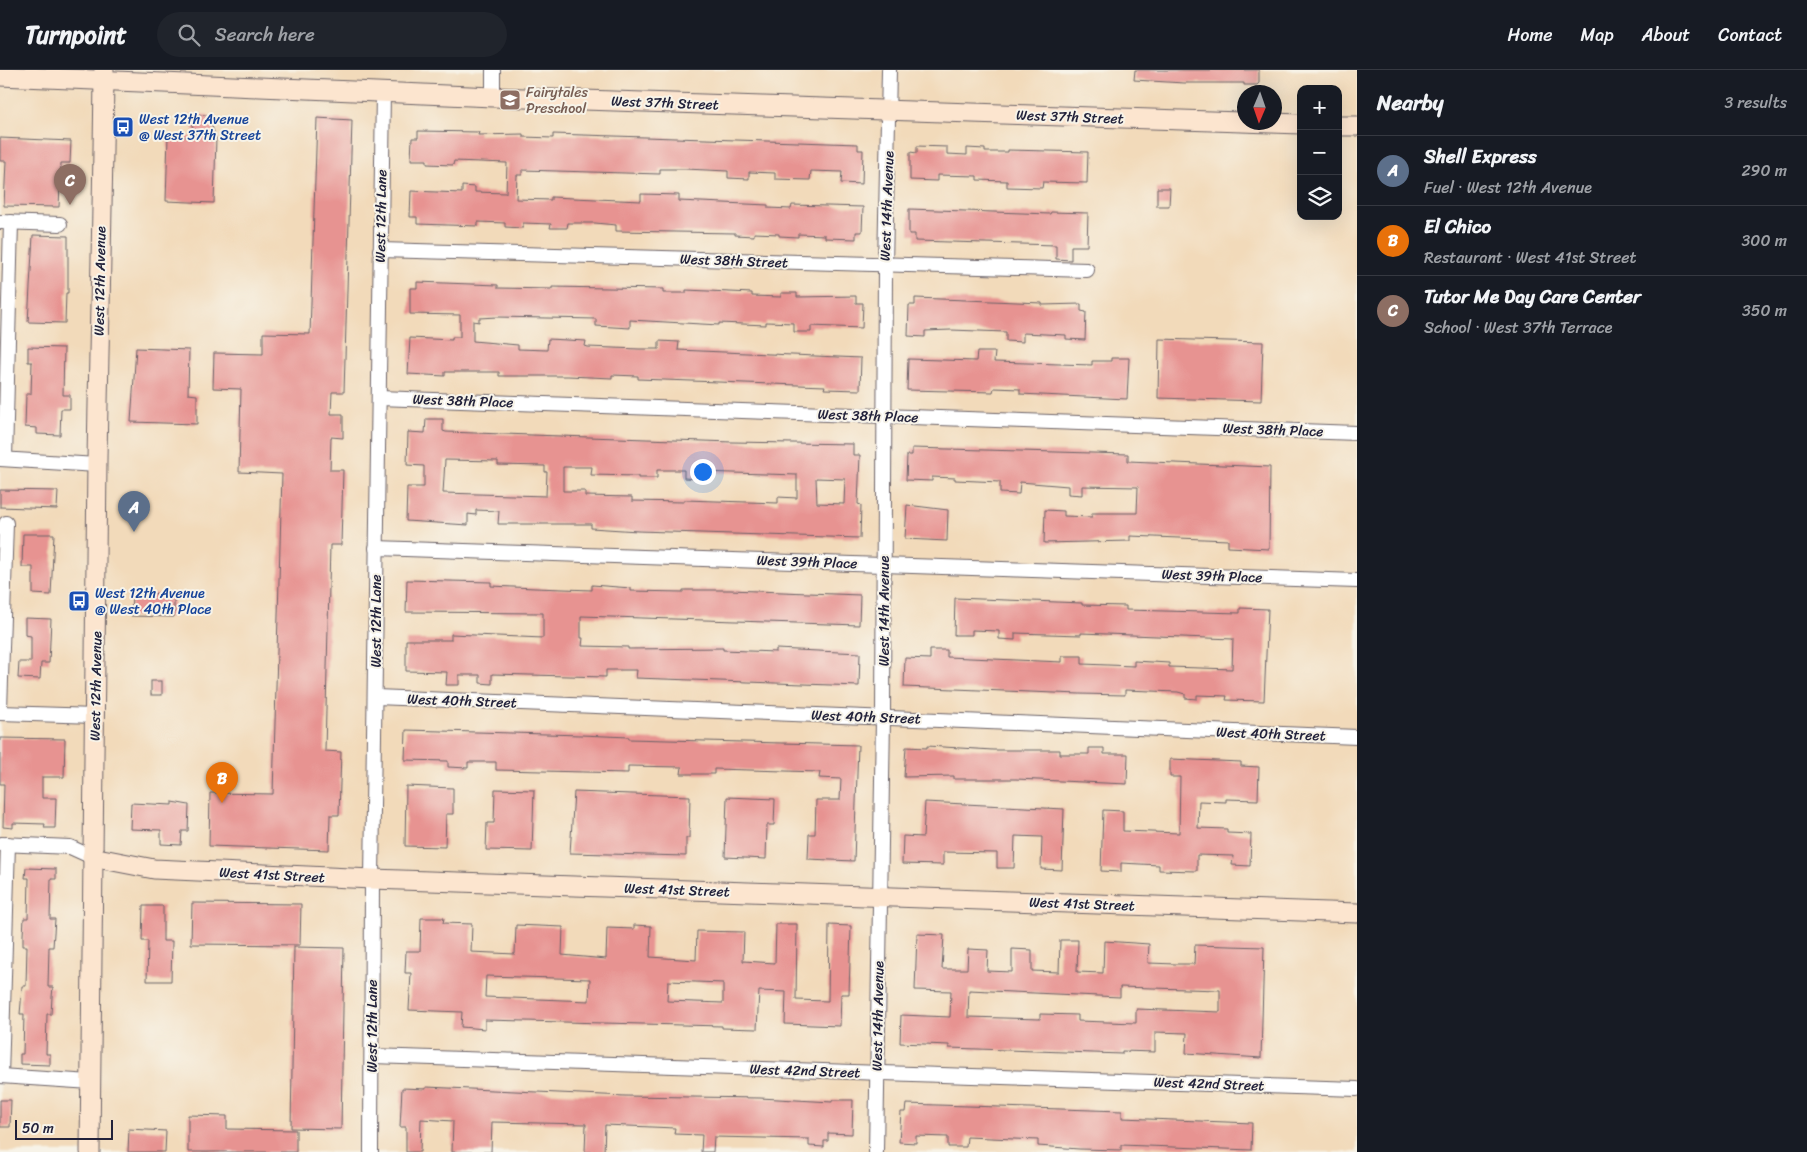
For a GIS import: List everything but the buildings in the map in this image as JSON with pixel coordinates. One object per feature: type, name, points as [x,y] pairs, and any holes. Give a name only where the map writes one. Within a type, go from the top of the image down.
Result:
[{"type":"street","points":[[493,70],[493,97]]},
{"type":"street","name":"West 14th Avenue","points":[[876,1152],[883,718],[885,266],[889,70]]},
{"type":"street","name":"West 37th Street","points":[[0,76],[104,74],[493,97],[1297,124]]},
{"type":"street","name":"West 12th Avenue","points":[[90,1152],[92,857],[96,716],[97,465],[104,74]]},
{"type":"street","name":"West 12th Lane","points":[[371,1152],[372,879],[383,91]]},
{"type":"street","points":[[1342,126],[1357,126]]},
{"type":"street","points":[[60,224],[6,222],[3,459],[97,465]]},
{"type":"street","name":"West 38th Street","points":[[380,250],[885,266],[1087,270]]},
{"type":"street","name":"West 38th Place","points":[[379,398],[1357,433]]},
{"type":"street","points":[[6,524],[2,580],[0,712],[96,716]]},
{"type":"street","name":"West 39th Place","points":[[376,548],[1357,581]]},
{"type":"street","name":"West 40th Street","points":[[376,697],[1357,738]]},
{"type":"street","points":[[4,844],[0,1076],[90,1082]]},
{"type":"street","name":"West 41st Street","points":[[4,844],[70,847],[92,857],[154,870],[1357,913]]},
{"type":"street","name":"West 42nd Street","points":[[372,1056],[1357,1089]]},
{"type":"place","name":"Fairytales Preschool","points":[[510,100]]},
{"type":"place","name":"West 12th Avenue @ West 37th Street","points":[[123,127]]},
{"type":"place","name":"Tutor Me Day Care Center","points":[[70,205]]},
{"type":"place","name":"Shell Express","points":[[134,532]]},
{"type":"place","name":"West 12th Avenue @ West 40th Place","points":[[79,601]]},
{"type":"place","name":"El Chico","points":[[222,803]]}]
